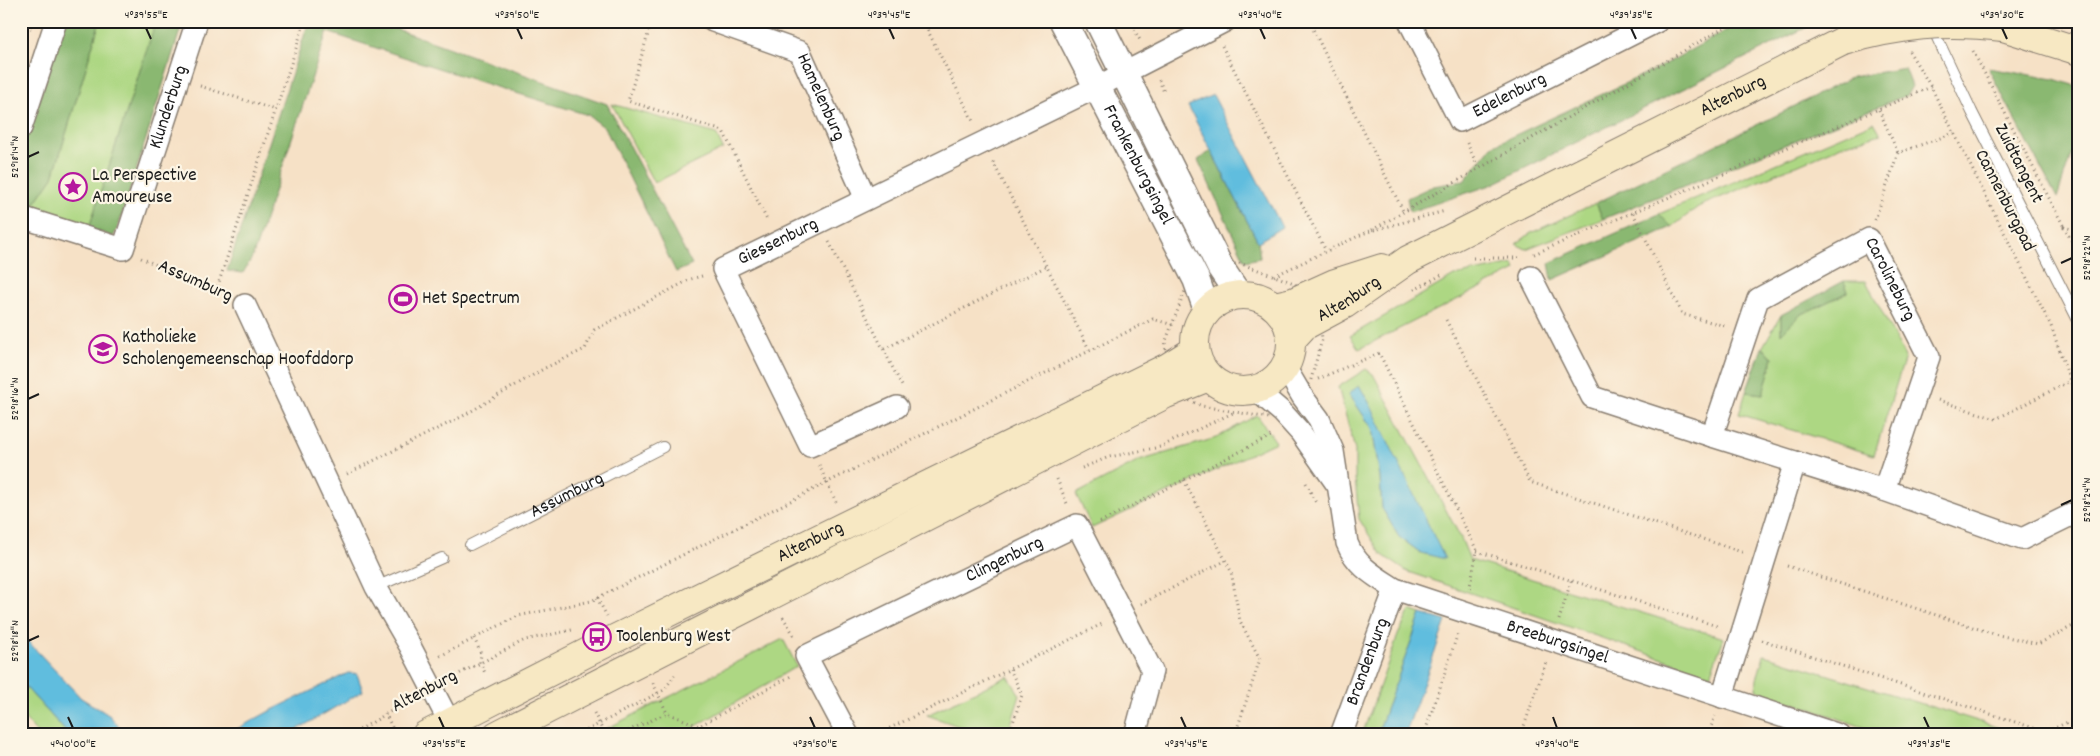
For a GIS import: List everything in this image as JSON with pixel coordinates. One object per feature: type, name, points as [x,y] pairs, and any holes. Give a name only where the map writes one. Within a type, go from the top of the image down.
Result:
[{"type":"main road","name":"Altenburg","points":[[1275,306],[1293,302],[1313,306],[1345,304],[1408,260],[1843,42],[1880,31],[1922,25],[1968,23],[2003,27],[2079,51]]},
{"type":"main road","points":[[1238,294],[1257,296],[1275,306],[1286,320],[1292,339],[1286,367],[1272,381],[1256,390],[1232,390],[1221,386],[1208,377],[1195,350],[1195,334],[1207,310],[1218,301],[1238,294]]},
{"type":"main road","name":"Altenburg","points":[[1292,339],[1304,326],[1313,306]]},
{"type":"main road","name":"Altenburg","points":[[497,735],[1174,377],[1195,350]]},
{"type":"main road","name":"Altenburg","points":[[426,735],[453,729],[604,644],[1174,377],[1208,377]]},
{"type":"street","points":[[21,128],[56,21]]},
{"type":"street","name":"Klunderburg","points":[[123,249],[197,21]]},
{"type":"street","name":"Hamelenburg","points":[[713,21],[800,52],[866,199]]},
{"type":"street","name":"Frankenburgsingel","points":[[1063,21],[1196,279],[1207,310]]},
{"type":"street","name":"Frankenburgsingel","points":[[1098,21],[1220,267],[1238,294]]},
{"type":"street","name":"Edelenburg","points":[[1409,21],[1460,121],[1658,21]]},
{"type":"street","points":[[1124,73],[1219,25]]},
{"type":"street","name":"Giessenburg","points":[[897,407],[810,446],[723,269],[1097,88],[1124,73]]},
{"type":"street","points":[[21,218],[123,249]]},
{"type":"street","name":"Carolineburg","points":[[1712,436],[1758,299],[1868,239],[1929,357],[1884,490]]},
{"type":"street","points":[[1528,268],[1592,397],[1884,490],[2022,539],[2079,511]]},
{"type":"street","name":"Assumburg","points":[[245,305],[376,587],[453,729]]},
{"type":"street","name":"Breeburgsingel","points":[[1286,367],[1306,389],[1333,451],[1344,531],[1352,555],[1367,572],[1395,589],[1839,735]]},
{"type":"street","name":"Breeburgsingel","points":[[1256,390],[1281,422],[1301,433],[1338,487]]},
{"type":"street","points":[[1722,697],[1795,462]]},
{"type":"street","points":[[1079,529],[1152,671],[1135,735]]},
{"type":"street","name":"Clingenburg","points":[[811,665],[806,656],[1079,529]]},
{"type":"street","name":"Brandenburg","points":[[1341,735],[1395,589]]},
{"type":"street","points":[[811,665],[848,735]]},
{"type":"lane","name":"Zuidtangent","points":[[1929,21],[1972,112],[2079,322]]},
{"type":"lane","name":"Assumburg","points":[[470,545],[663,448]]},
{"type":"lane","points":[[376,587],[442,558]]},
{"type":"path","points":[[216,291],[305,21]]},
{"type":"path","points":[[652,21],[628,101],[723,131],[778,242]]},
{"type":"path","points":[[923,21],[1090,351]]},
{"type":"path","points":[[1309,21],[1403,212]]},
{"type":"path","points":[[1274,276],[1367,232],[1736,21]]},
{"type":"path","points":[[1219,25],[1326,251]]},
{"type":"path","name":"Cannenburgpad","points":[[1905,44],[1931,87],[2051,326],[2070,381],[2079,398]]},
{"type":"path","points":[[1971,47],[2079,254]]},
{"type":"path","points":[[178,79],[276,110]]},
{"type":"path","points":[[1472,258],[1528,268],[1633,213],[1931,87]]},
{"type":"path","points":[[1868,239],[1898,154],[1879,110]]},
{"type":"path","points":[[1460,121],[1463,133],[1478,167]]},
{"type":"path","points":[[1898,154],[1954,133]]},
{"type":"path","points":[[1633,213],[1682,314],[1747,332]]},
{"type":"path","points":[[818,223],[904,390],[897,407]]},
{"type":"path","points":[[2064,227],[2079,231]]},
{"type":"path","name":"Assumburg","points":[[123,249],[245,305]]},
{"type":"path","points":[[1057,479],[1079,529],[1184,480],[1281,422],[1306,389],[1322,340],[1313,306],[1294,283],[1239,263],[1220,267],[1196,279],[1185,291],[1165,343],[1174,377],[1184,398],[1202,406],[1269,418],[1281,422]]},
{"type":"path","points":[[884,349],[1047,266]]},
{"type":"path","points":[[364,466],[463,416],[545,368],[585,349],[594,330],[691,279],[723,269]]},
{"type":"path","name":"Altenburg","points":[[420,666],[518,616],[598,598],[1153,319],[1173,324]]},
{"type":"path","points":[[1446,320],[1530,482],[1994,634],[2038,644],[2079,623]]},
{"type":"path","points":[[1306,389],[1379,353],[1477,551],[1465,611],[1424,735]]},
{"type":"path","points":[[1917,393],[1996,419],[2070,381]]},
{"type":"path","points":[[1074,471],[1109,457],[1160,447],[1235,412]]},
{"type":"path","points":[[1048,483],[1065,475]]},
{"type":"path","points":[[1184,480],[1230,571],[1240,621],[1260,659],[1235,735]]},
{"type":"path","points":[[827,482],[837,503]]},
{"type":"path","points":[[1477,551],[2046,732],[2079,717]]},
{"type":"path","points":[[876,735],[1225,561]]},
{"type":"path","points":[[598,598],[607,616]]},
{"type":"path","name":"Altenburg","points":[[351,735],[386,713],[525,640],[577,629]]},
{"type":"path","points":[[474,638],[481,654],[480,662]]},
{"type":"path","points":[[696,735],[698,726],[811,665]]},
{"type":"path","points":[[1009,735],[1022,695],[1010,669]]},
{"type":"path","points":[[578,735],[664,690],[678,670]]},
{"type":"path","points":[[652,680],[666,713],[698,726]]},
{"type":"path","points":[[592,709],[605,735]]},
{"type":"path","points":[[386,713],[396,735]]},
{"type":"path","points":[[619,735],[666,713]]},
{"type":"green space","points":[[65,21],[100,21],[53,177],[31,209],[21,206],[21,154]]},
{"type":"green space","points":[[100,21],[156,21],[89,228],[31,209],[53,177]]},
{"type":"green space","points":[[156,21],[183,21],[118,228],[113,237],[89,228]]},
{"type":"green space","points":[[309,21],[374,21],[607,104],[692,265],[676,272],[605,128],[588,115],[327,32],[253,256],[243,273],[227,271]]},
{"type":"green space","points":[[1743,21],[1819,21],[1491,185],[1410,212],[1407,198],[1433,186],[1464,181],[1492,146],[1660,67]]},
{"type":"green space","points":[[1905,68],[1912,86],[1907,95],[1603,219],[1596,203],[1852,77]]},
{"type":"green space","points":[[1988,68],[2054,79],[2079,87],[2079,131],[2057,198]]},
{"type":"green space","points":[[612,104],[716,134],[723,149],[654,183]]},
{"type":"green space","points":[[1874,122],[1881,134],[1846,144],[1698,207],[1672,227],[1659,214]]},
{"type":"green space","points":[[1211,151],[1258,242],[1260,258],[1245,261],[1198,160]]},
{"type":"green space","points":[[1596,203],[1603,219],[1526,249],[1516,244],[1531,233]]},
{"type":"green space","points":[[1659,214],[1672,227],[1552,280],[1549,263]]},
{"type":"green space","points":[[1514,264],[1516,270],[1359,349],[1350,336],[1454,276]]},
{"type":"green space","points":[[1844,281],[1866,281],[1905,357],[1874,455],[1739,414],[1746,392],[1763,394],[1773,357],[1762,348],[1781,315],[1781,334],[1800,315],[1848,292]]},
{"type":"green space","points":[[1844,281],[1848,292],[1800,315],[1781,334],[1781,315]]},
{"type":"green space","points":[[1762,348],[1773,357],[1763,394],[1746,392]]},
{"type":"green space","points":[[1366,369],[1373,374],[1461,538],[1470,560],[1724,638],[1710,675],[1406,571],[1381,554],[1359,519],[1355,478],[1355,450],[1338,387]],"holes":[[[1359,386],[1421,553],[1399,537],[1382,508],[1380,477],[1372,428],[1349,394]]]},
{"type":"green space","points":[[1257,415],[1276,442],[1092,528],[1076,494],[1139,461],[1216,438]]},
{"type":"green space","points":[[1410,610],[1421,614],[1377,735],[1362,735],[1398,635]]},
{"type":"green space","points":[[783,639],[797,666],[693,728],[690,735],[594,735]]},
{"type":"green space","points":[[1764,655],[2023,735],[1886,735],[1756,690]]},
{"type":"green space","points":[[1008,676],[1020,695],[1009,731],[1004,731],[1003,735],[984,735],[927,715]]},
{"type":"green space","points":[[21,682],[69,735],[39,735],[21,714]]},
{"type":"water","points":[[1213,95],[1282,227],[1258,242],[1188,106]]},
{"type":"water","points":[[1359,385],[1445,559],[1421,553],[1399,537],[1382,508],[1380,477],[1372,428],[1349,394]]},
{"type":"water","points":[[1421,614],[1446,621],[1405,735],[1377,735]]},
{"type":"water","points":[[21,634],[81,698],[109,715],[126,735],[69,735],[21,682]]},
{"type":"water","points":[[348,673],[357,674],[363,691],[288,735],[226,735],[268,712]]},
{"type":"place","name":"La Perspective Amoureuse","points":[[73,187]]},
{"type":"place","name":"Het Spectrum","points":[[403,299]]},
{"type":"place","name":"Katholieke Scholengemeenschap Hoofddorp","points":[[103,349]]},
{"type":"place","name":"Toolenburg West","points":[[597,637]]}]
